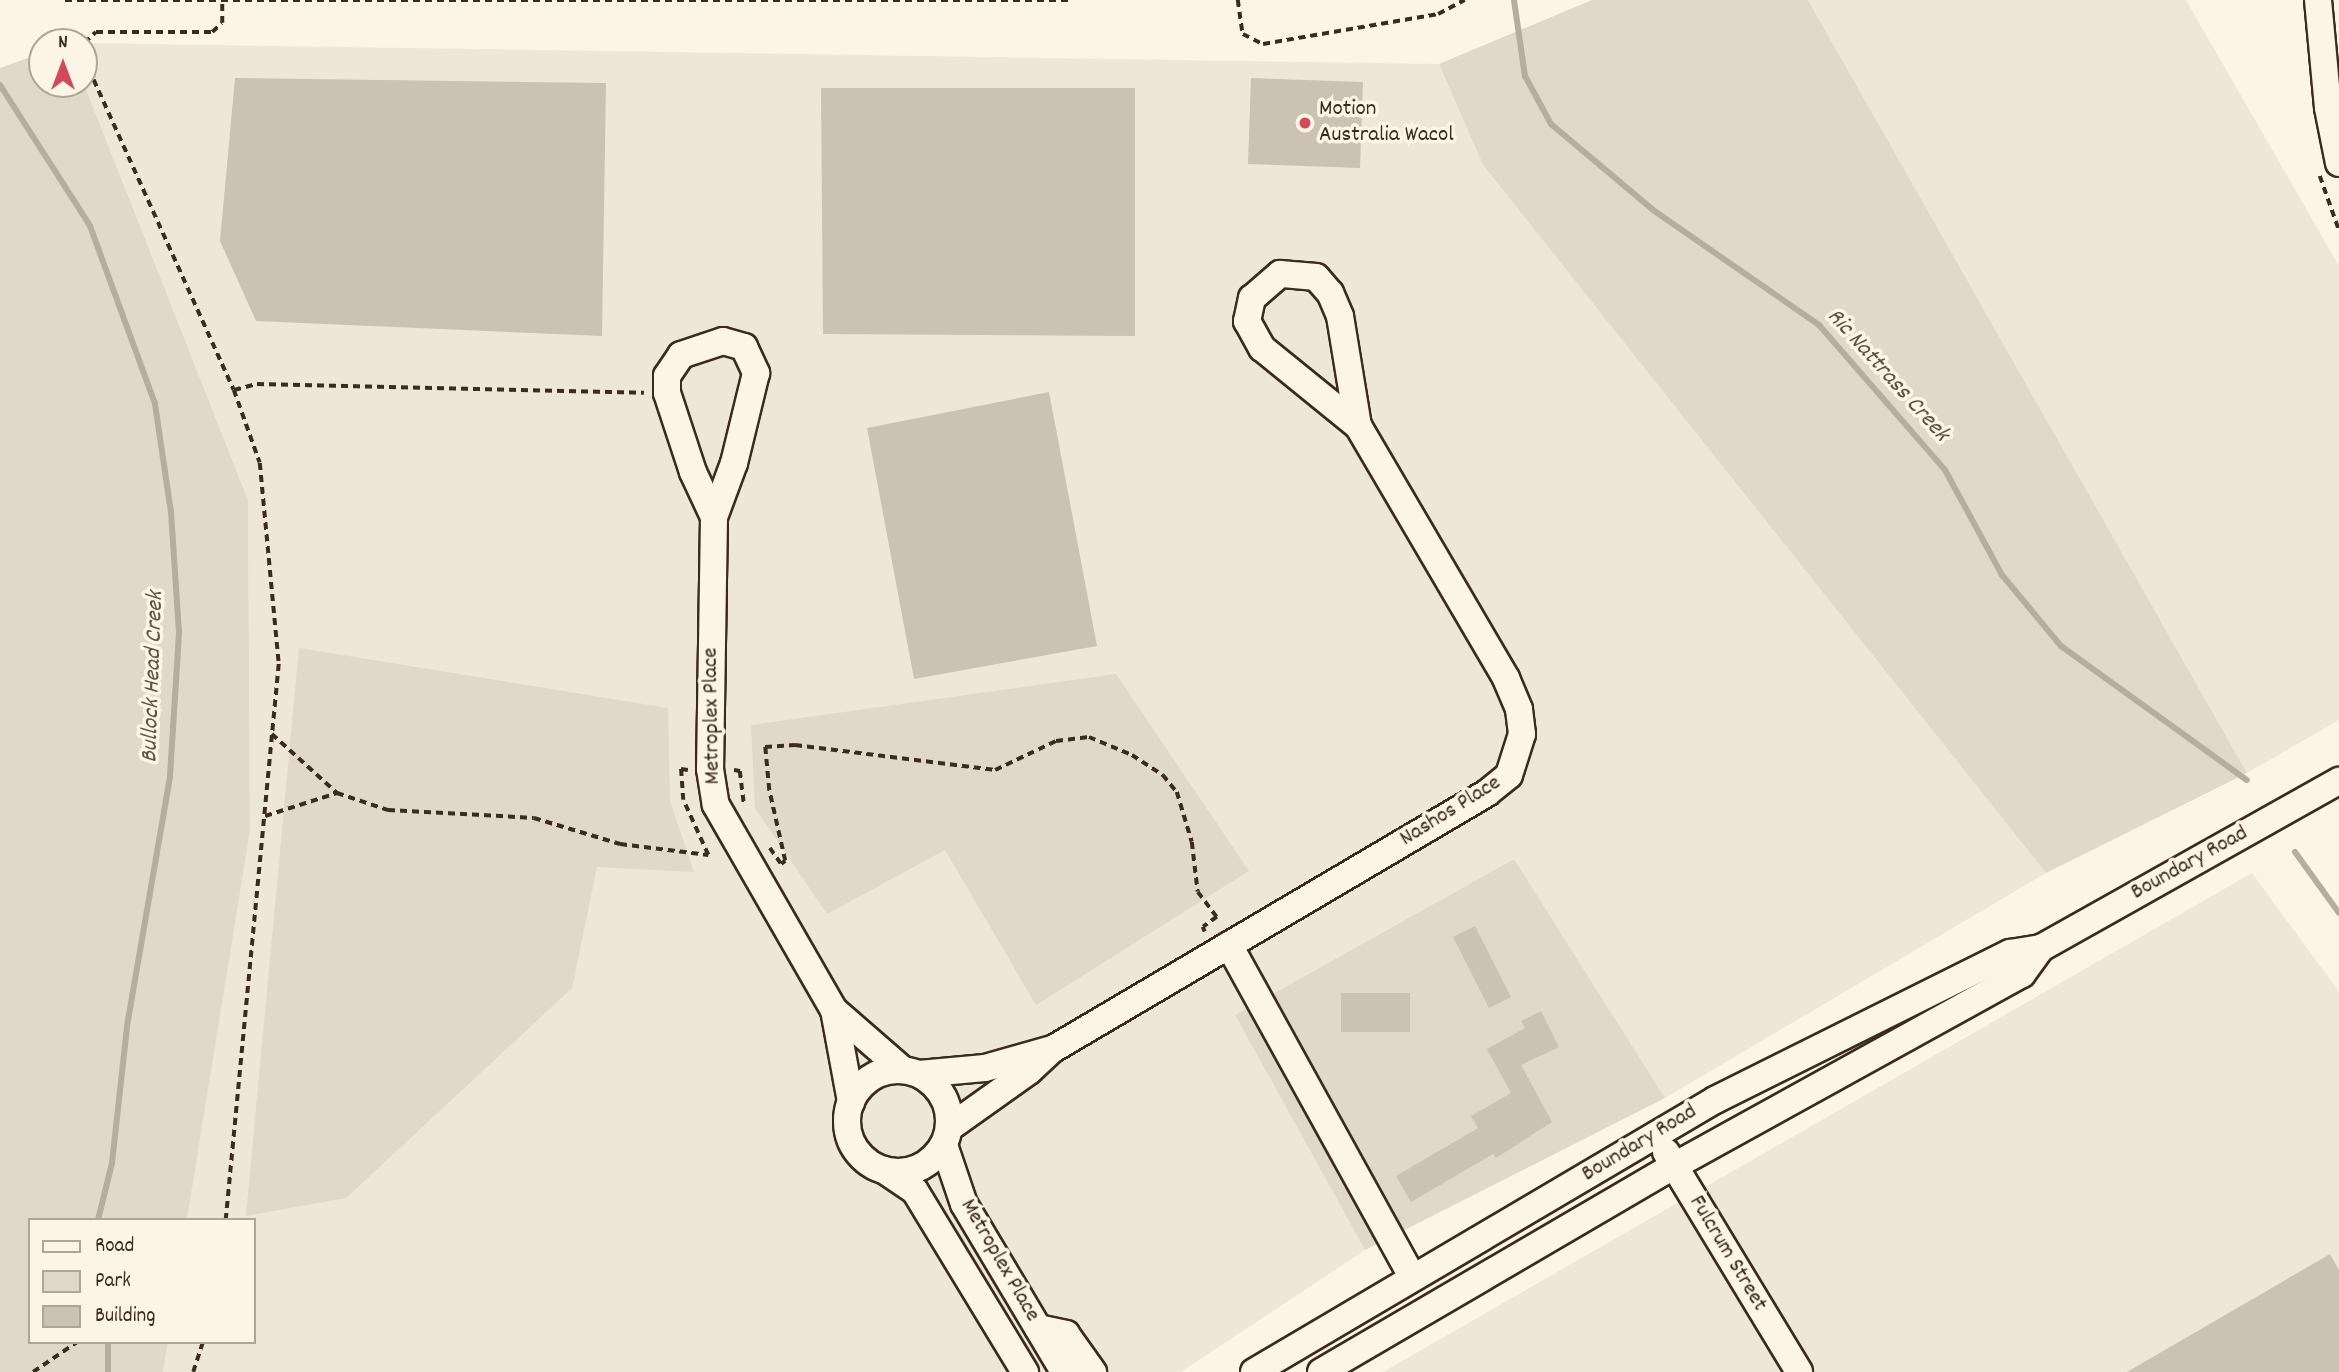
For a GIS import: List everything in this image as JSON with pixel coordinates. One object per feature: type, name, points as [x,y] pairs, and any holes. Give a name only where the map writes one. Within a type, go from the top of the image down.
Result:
[{"type":"street","points":[[2318,0],[2328,108],[2339,163]]},
{"type":"street","name":"Nashos Place","points":[[947,1136],[1053,1049],[1488,793],[1508,775],[1522,734],[1519,709],[1506,678],[1357,426],[1262,348],[1247,321],[1252,298],[1280,274],[1316,278],[1330,293],[1340,316],[1357,426]]},
{"type":"street","name":"Metroplex Place","points":[[714,517],[693,472],[667,393],[667,376],[681,355],[723,341],[744,347],[756,373],[734,463],[714,517],[710,769],[716,804],[732,838],[834,1010],[851,1102]]},
{"type":"street","name":"Boundary Road","points":[[1254,1372],[1715,1100],[2010,953],[2041,948],[2339,781]]},
{"type":"street","name":"Boundary Road","points":[[1321,1372],[1674,1166],[2022,974],[2041,948]]},
{"type":"street","points":[[1222,949],[1412,1277]]},
{"type":"street","name":"Metroplex Place","points":[[834,1010],[911,1072]]},
{"type":"street","name":"Nashos Place","points":[[911,1072],[985,1068],[1053,1049]]},
{"type":"street","points":[[911,1072],[943,1095],[947,1136],[918,1168],[884,1170],[856,1149],[849,1134],[851,1102],[872,1078],[911,1072]]},
{"type":"street","name":"Fulcrum Street","points":[[1657,1135],[1799,1372]]},
{"type":"street","name":"Metroplex Place","points":[[947,1136],[964,1204],[1064,1372]]},
{"type":"street","name":"Metroplex Place","points":[[884,1170],[915,1191],[1025,1372]]},
{"type":"street","points":[[1038,1328],[1066,1334],[1093,1372]]},
{"type":"path","points":[[65,0],[222,3],[1068,0]]},
{"type":"path","points":[[1238,0],[1244,34],[1263,44],[1438,15],[1464,0]]},
{"type":"path","points":[[98,32],[212,32],[222,23],[222,3]]},
{"type":"path","points":[[98,89],[234,390],[260,463],[278,632],[265,816],[226,1218]]},
{"type":"path","points":[[234,390],[257,384],[667,393]]},
{"type":"path","points":[[272,734],[337,793],[388,810],[534,818],[620,844],[708,855],[688,816],[681,769],[740,771],[747,811]]},
{"type":"path","points":[[765,841],[781,864],[785,861],[769,790],[765,747],[795,745],[995,770],[1056,741],[1089,737],[1132,755],[1164,775],[1177,792],[1192,842],[1198,891],[1217,917],[1203,927],[1222,949]]},
{"type":"path","points":[[265,816],[337,793]]},
{"type":"path","points":[[33,1372],[74,1344]]},
{"type":"path","points":[[194,1372],[202,1344]]},
{"type":"shaded area","points":[[1808,0],[2186,0],[2339,266],[2339,720],[2247,773]]},
{"type":"shaded area","points":[[98,43],[1439,64],[1483,165],[2046,873],[1665,1098],[1514,859],[1235,1015],[1365,1250],[1181,1372],[163,1372],[168,1344],[256,1344],[256,1218],[187,1218],[250,831],[248,500],[90,98],[98,98]]},
{"type":"shaded area","points":[[2252,873],[2339,992],[2339,1372],[1383,1372]]},
{"type":"green space","points":[[1592,0],[1808,0],[2247,773],[2046,873],[1483,165],[1439,64]]},
{"type":"green space","points":[[28,58],[28,98],[90,98],[248,500],[250,831],[187,1218],[28,1218],[28,1344],[168,1344],[163,1372],[0,1372],[0,68]]},
{"type":"green space","points":[[299,648],[668,708],[670,801],[694,872],[597,867],[572,988],[346,1198],[246,1216]]},
{"type":"green space","points":[[1116,674],[1249,871],[1036,1005],[945,850],[827,914],[755,808],[751,725]]},
{"type":"green space","points":[[1514,859],[1665,1098],[1365,1250],[1235,1015]]},
{"type":"building","points":[[235,78],[606,83],[602,336],[256,321],[220,241]]},
{"type":"building","name":"Motion Australia Wacol","points":[[1251,78],[1363,82],[1360,168],[1248,164]]},
{"type":"building","points":[[821,88],[1135,88],[1135,336],[823,334]]},
{"type":"building","points":[[1049,392],[1097,646],[914,679],[867,428]]},
{"type":"building","points":[[1475,926],[1511,997],[1489,1008],[1453,937]]},
{"type":"building","points":[[1341,993],[1410,993],[1410,1032],[1341,1032]]},
{"type":"building","points":[[1541,1011],[1559,1047],[1521,1065],[1552,1122],[1496,1158],[1493,1154],[1411,1202],[1396,1176],[1478,1128],[1471,1116],[1511,1093],[1487,1049],[1525,1028],[1521,1021]]},
{"type":"building","points":[[2330,1254],[2339,1270],[2339,1372],[2127,1372]]},
{"type":"waterway","name":"Ric Nattrass Creek","points":[[1514,0],[1525,76],[1551,124],[1653,210],[1819,325],[1945,470],[2002,575],[2061,646],[2247,780]]},
{"type":"waterway","name":"Bullock Head Creek","points":[[0,85],[90,226],[155,404],[171,512],[179,633],[170,777],[127,1027],[112,1163],[98,1218]]},
{"type":"waterway","name":"Ric Nattrass Creek","points":[[2295,852],[2339,913]]},
{"type":"waterway","name":"Bullock Head Creek","points":[[108,1344],[108,1372]]},
{"type":"place","name":"Motion Australia Wacol","points":[[1305,123]]}]
